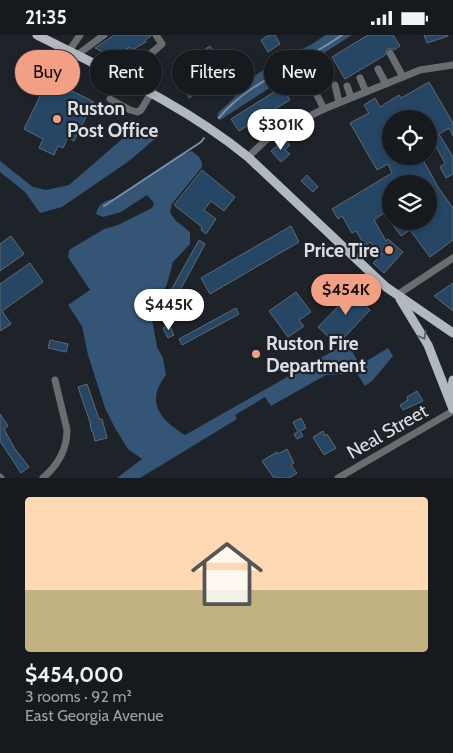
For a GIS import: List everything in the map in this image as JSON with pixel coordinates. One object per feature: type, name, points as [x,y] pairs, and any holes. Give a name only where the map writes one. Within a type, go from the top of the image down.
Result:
[{"type":"main road","points":[[37,35],[54,38],[69,50]]},
{"type":"main road","points":[[155,95],[204,123],[248,157],[386,287],[453,333]]},
{"type":"main road","points":[[397,295],[428,345],[453,409]]},
{"type":"main road","points":[[453,380],[451,393],[453,409]]},
{"type":"street","points":[[78,50],[104,35]]},
{"type":"street","points":[[155,50],[162,44],[156,35]]},
{"type":"street","points":[[74,50],[78,36]]},
{"type":"street","points":[[390,53],[403,77]]},
{"type":"street","points":[[248,157],[267,139],[339,102],[428,68],[453,65]]},
{"type":"street","points":[[378,69],[386,83]]},
{"type":"street","points":[[360,79],[366,91]]},
{"type":"street","points":[[335,85],[339,102]]},
{"type":"street","points":[[347,86],[351,97]]},
{"type":"street","points":[[110,99],[137,112],[141,110],[150,95]]},
{"type":"street","points":[[318,95],[324,109]]},
{"type":"street","points":[[397,295],[453,258]]},
{"type":"street","points":[[43,478],[56,465],[64,451],[67,438],[67,430],[55,380]]},
{"type":"street","name":"Neal Street","points":[[338,478],[453,409]]},
{"type":"shaded area","points":[[326,35],[352,35],[329,50],[300,50]]},
{"type":"shaded area","points":[[264,70],[264,92],[220,120],[217,118],[218,113],[235,95],[254,95],[254,76]]},
{"type":"shaded area","points":[[136,127],[156,138],[129,161],[62,207],[40,213],[25,192],[0,172],[0,161],[33,187],[46,190],[69,185]]},
{"type":"shaded area","points":[[192,151],[201,160],[202,167],[172,204],[170,212],[175,220],[190,232],[190,244],[173,262],[167,284],[152,319],[157,347],[163,358],[166,375],[160,385],[156,402],[162,417],[185,435],[347,343],[360,365],[388,348],[393,356],[372,381],[365,386],[354,369],[344,374],[326,375],[271,406],[265,397],[235,415],[237,419],[140,478],[117,478],[142,459],[128,449],[105,408],[88,355],[82,326],[68,305],[90,290],[68,257],[69,250],[104,229],[118,225],[152,208],[154,203],[147,195],[121,212],[103,217],[96,214],[100,206],[107,200],[114,199],[178,156]]},
{"type":"building","points":[[114,35],[151,35],[145,40],[146,42],[132,50],[130,47],[125,50],[99,50],[95,48]]},
{"type":"building","points":[[269,35],[275,35],[280,44],[271,50],[267,50],[261,40]]},
{"type":"building","points":[[368,35],[393,35],[400,46],[394,50],[391,48],[387,49],[385,55],[345,79],[334,60],[334,56]]},
{"type":"building","points":[[424,35],[448,35],[448,36],[427,43]]},
{"type":"building","points":[[210,46],[213,50],[204,50]]},
{"type":"building","points":[[429,82],[453,123],[453,136],[449,128],[439,134],[453,157],[453,174],[446,178],[440,167],[445,163],[437,148],[437,110],[382,110],[382,165],[386,165],[377,170],[350,123],[369,113],[364,105],[375,98],[380,107],[399,95],[401,98]]},
{"type":"building","name":"Ruston Post Office","points":[[41,95],[80,95],[94,102],[84,106],[90,109],[74,141],[68,137],[63,148],[58,146],[54,155],[39,148],[43,139],[24,129]]},
{"type":"building","points":[[269,95],[287,95],[290,100],[239,131],[231,119]]},
{"type":"building","points":[[285,139],[290,145],[285,150],[290,154],[281,162],[271,151]]},
{"type":"building","points":[[388,165],[426,165],[431,175],[389,175],[392,173]]},
{"type":"building","points":[[202,170],[235,197],[224,211],[211,201],[204,210],[216,219],[206,234],[201,230],[202,227],[174,205]]},
{"type":"building","points":[[307,175],[318,187],[313,192],[301,181]]},
{"type":"building","points":[[382,179],[382,214],[374,220],[386,241],[388,239],[403,252],[384,273],[373,263],[382,254],[370,242],[365,246],[356,231],[352,233],[342,216],[338,219],[332,209]]},
{"type":"building","points":[[437,185],[453,208],[453,240],[430,257],[410,230],[437,230]]},
{"type":"building","points":[[291,226],[299,242],[210,294],[201,278]]},
{"type":"building","points":[[397,230],[410,230],[401,236]]},
{"type":"building","points":[[11,236],[24,254],[0,271],[0,244]]},
{"type":"building","points":[[199,240],[205,244],[177,296],[170,292]]},
{"type":"building","points":[[30,263],[43,282],[2,311],[11,324],[0,331],[0,284]]},
{"type":"building","points":[[453,283],[453,311],[434,296]]},
{"type":"building","points":[[357,287],[370,297],[364,304],[370,310],[337,345],[318,327]]},
{"type":"building","points":[[296,292],[311,312],[299,320],[304,326],[288,337],[269,311]]},
{"type":"building","points":[[236,308],[239,314],[182,345],[179,339]]},
{"type":"building","points":[[169,324],[174,335],[168,338],[163,328]]},
{"type":"building","points":[[50,340],[68,344],[66,352],[48,348]]},
{"type":"building","points":[[87,384],[99,419],[102,419],[107,438],[95,441],[78,387]]},
{"type":"building","points":[[417,391],[423,401],[403,410],[400,405],[408,400],[407,397]]},
{"type":"building","points":[[0,414],[8,426],[4,429],[15,449],[29,467],[21,473],[0,441]]},
{"type":"building","points":[[301,418],[306,428],[300,431],[303,436],[297,439],[294,434],[298,432],[293,422]]},
{"type":"building","points":[[323,431],[336,448],[324,455],[313,437]]},
{"type":"building","points":[[287,449],[294,463],[291,465],[297,473],[289,478],[274,478],[262,461],[277,452],[278,454]]},
{"type":"waterway","points":[[219,118],[231,105],[260,83],[342,35]]},
{"type":"waterway","points":[[104,206],[201,142],[204,138]]},
{"type":"place","name":"Ruston Post Office","points":[[57,119]]},
{"type":"place","name":"Price Tire","points":[[389,250]]},
{"type":"place","name":"Ruston Fire Department","points":[[256,354]]}]
